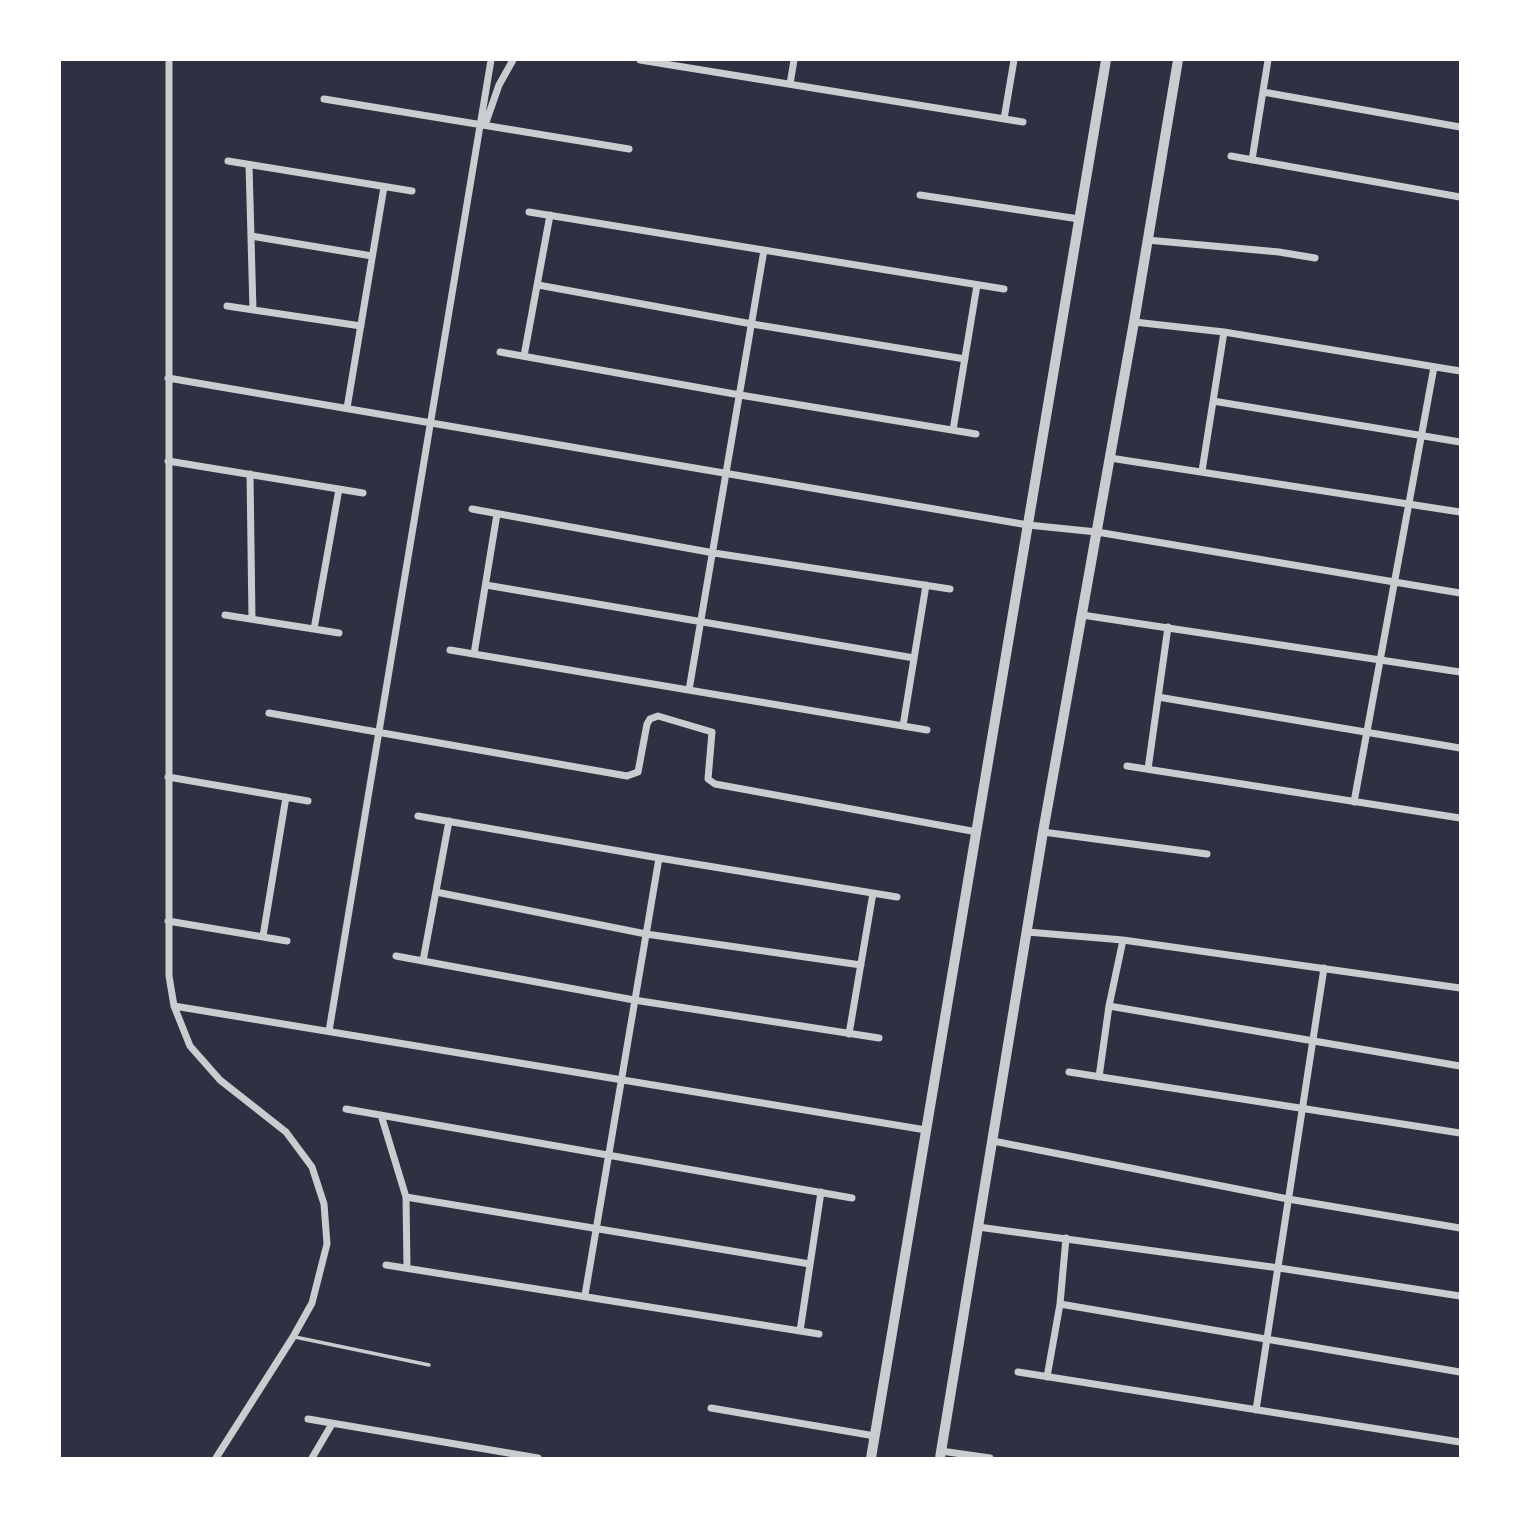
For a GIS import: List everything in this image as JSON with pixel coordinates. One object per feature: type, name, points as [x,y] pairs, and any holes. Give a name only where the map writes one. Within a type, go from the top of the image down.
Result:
[{"type":"street","points":[[169,60],[169,976],[174,1006],[190,1046],[220,1080],[286,1132],[312,1167],[324,1204],[327,1244],[312,1303],[216,1458]]},
{"type":"street","points":[[329,1031],[491,60]]},
{"type":"street","points":[[482,125],[513,60]]},
{"type":"street","points":[[639,60],[1023,122]]},
{"type":"street","points":[[790,84],[794,60]]},
{"type":"street","points":[[1004,119],[1014,60]]},
{"type":"street","points":[[871,1458],[1106,60]]},
{"type":"street","points":[[990,1458],[940,1455],[1043,832],[1178,60]]},
{"type":"street","points":[[1252,160],[1268,60]]},
{"type":"street","points":[[1263,92],[1461,127]]},
{"type":"street","points":[[324,99],[629,149]]},
{"type":"street","points":[[1231,156],[1461,197]]},
{"type":"street","points":[[228,161],[412,191]]},
{"type":"street","points":[[249,165],[253,310]]},
{"type":"street","points":[[348,408],[384,187]]},
{"type":"street","points":[[920,195],[1079,219]]},
{"type":"street","points":[[529,212],[1004,289]]},
{"type":"street","points":[[524,356],[550,215]]},
{"type":"street","points":[[251,236],[372,256]]},
{"type":"street","points":[[1147,240],[1279,252],[1315,258]]},
{"type":"street","points":[[690,690],[764,250]]},
{"type":"street","points":[[538,285],[965,359]]},
{"type":"street","points":[[953,430],[977,285]]},
{"type":"street","points":[[227,306],[361,326]]},
{"type":"street","points":[[1134,323],[1224,332],[1461,371]]},
{"type":"street","points":[[1202,471],[1224,332]]},
{"type":"street","points":[[499,352],[976,434]]},
{"type":"street","points":[[1354,802],[1434,367]]},
{"type":"street","points":[[168,378],[1028,525],[1097,532],[1461,593]]},
{"type":"street","points":[[1213,401],[1461,442]]},
{"type":"street","points":[[1110,458],[1461,512]]},
{"type":"street","points":[[168,461],[363,493]]},
{"type":"street","points":[[250,474],[252,619]]},
{"type":"street","points":[[314,629],[339,489]]},
{"type":"street","points":[[472,509],[713,553],[950,589]]},
{"type":"street","points":[[474,654],[497,514]]},
{"type":"street","points":[[486,585],[914,658]]},
{"type":"street","points":[[903,726],[926,585]]},
{"type":"street","points":[[225,615],[339,633]]},
{"type":"street","points":[[1082,615],[1461,672]]},
{"type":"street","points":[[1149,769],[1168,627]]},
{"type":"street","points":[[450,650],[927,730]]},
{"type":"street","points":[[1158,697],[1461,748]]},
{"type":"street","points":[[269,713],[627,776],[638,772],[647,724],[650,719],[658,716],[712,732],[708,779],[715,784],[977,832]]},
{"type":"street","points":[[1127,766],[1461,818]]},
{"type":"street","points":[[168,777],[308,801]]},
{"type":"street","points":[[263,936],[286,797]]},
{"type":"street","points":[[418,816],[897,897]]},
{"type":"street","points":[[423,961],[449,821]]},
{"type":"street","points":[[1043,832],[1207,854]]},
{"type":"street","points":[[585,1295],[659,858]]},
{"type":"street","points":[[436,892],[646,934],[861,965]]},
{"type":"street","points":[[849,1034],[873,893]]},
{"type":"street","points":[[168,921],[287,940]]},
{"type":"street","points":[[1027,932],[1123,940],[1461,988]]},
{"type":"street","points":[[1099,1077],[1123,940]]},
{"type":"street","points":[[396,957],[634,1000],[879,1038]]},
{"type":"street","points":[[1256,1410],[1324,968]]},
{"type":"street","points":[[174,1006],[926,1130]]},
{"type":"street","points":[[1110,1006],[1461,1066]]},
{"type":"street","points":[[1069,1072],[1461,1133]]},
{"type":"street","points":[[346,1109],[852,1198]]},
{"type":"street","points":[[381,1115],[406,1197],[407,1268]]},
{"type":"street","points":[[992,1141],[1289,1199],[1461,1228]]},
{"type":"street","points":[[800,1331],[821,1192]]},
{"type":"street","points":[[406,1197],[810,1264]]},
{"type":"street","points":[[978,1227],[1461,1296]]},
{"type":"street","points":[[1047,1377],[1060,1304],[1066,1238]]},
{"type":"street","points":[[386,1265],[819,1334]]},
{"type":"street","points":[[1060,1304],[1461,1372]]},
{"type":"street","points":[[1018,1372],[1461,1443]]},
{"type":"street","points":[[711,1408],[875,1436]]},
{"type":"street","points":[[307,1419],[538,1458]]},
{"type":"street","points":[[312,1458],[332,1424]]},
{"type":"lane","points":[[293,1336],[429,1365]]}]
